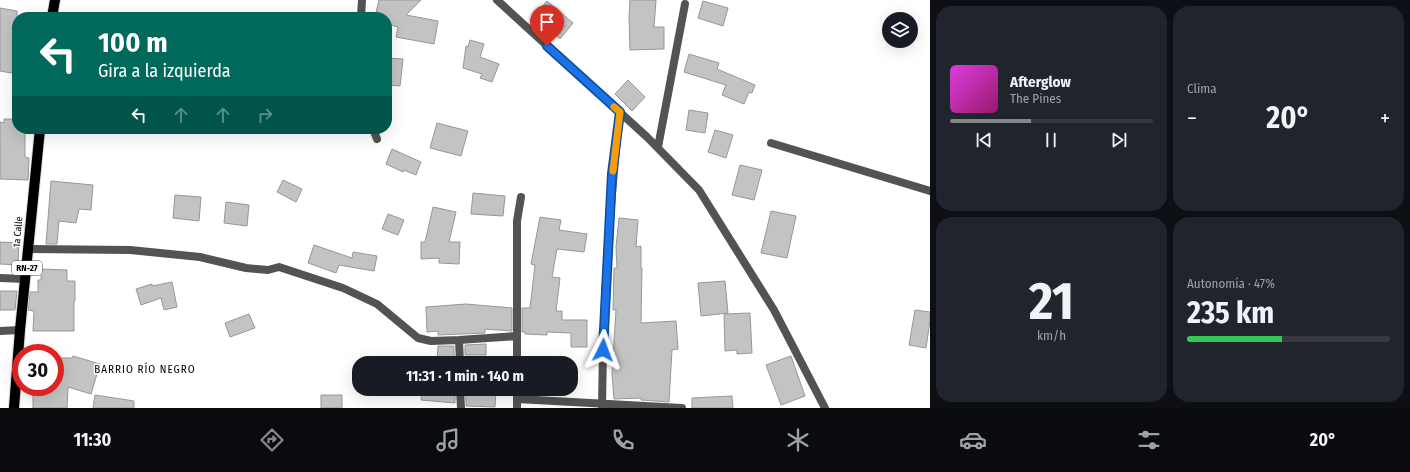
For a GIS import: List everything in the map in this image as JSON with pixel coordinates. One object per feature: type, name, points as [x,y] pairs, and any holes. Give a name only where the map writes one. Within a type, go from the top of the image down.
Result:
[{"type":"main road","points":[[53,12],[55,0]]},
{"type":"main road","name":"1a Calle","points":[[14,408],[20,330],[40,134]]},
{"type":"street","points":[[361,12],[362,0]]},
{"type":"street","points":[[497,0],[658,147],[699,190],[774,310],[826,408]]},
{"type":"street","points":[[658,147],[685,4]]},
{"type":"street","points":[[602,406],[602,366],[612,174],[620,112]]},
{"type":"street","points":[[376,134],[377,139]]},
{"type":"street","points":[[771,143],[930,191]]},
{"type":"street","points":[[517,356],[517,221],[521,197]]},
{"type":"street","points":[[29,249],[130,250],[200,257],[246,268],[268,270],[279,267],[343,288],[377,304],[418,338],[431,341],[516,336]]},
{"type":"street","points":[[0,278],[25,279]]},
{"type":"street","points":[[0,331],[20,330]]},
{"type":"street","points":[[459,340],[460,356]]},
{"type":"street","points":[[460,396],[461,408]]},
{"type":"street","points":[[517,408],[517,399],[602,406],[682,408]]},
{"type":"building","points":[[379,0],[421,0],[406,15],[438,21],[434,44],[396,37],[398,27],[392,25],[392,12],[376,12]]},
{"type":"building","points":[[630,0],[656,0],[654,27],[664,27],[664,49],[630,50]]},
{"type":"building","points":[[547,1],[573,23],[560,39],[533,17]]},
{"type":"building","points":[[703,1],[728,8],[723,26],[698,18]]},
{"type":"building","points":[[0,8],[17,12],[12,12],[12,73],[0,71]]},
{"type":"building","points":[[470,40],[484,44],[480,57],[499,64],[492,82],[480,78],[482,74],[463,68],[466,46],[468,47]]},
{"type":"building","points":[[689,54],[719,63],[717,69],[755,85],[752,93],[749,92],[744,104],[722,95],[726,85],[684,72]]},
{"type":"building","points":[[392,58],[403,59],[400,86],[392,85]]},
{"type":"building","points":[[628,80],[645,97],[632,111],[615,94]]},
{"type":"building","points":[[689,110],[708,113],[705,133],[686,130]]},
{"type":"building","points":[[4,119],[12,119],[12,134],[25,134],[25,157],[29,158],[28,180],[0,179],[0,122],[4,123]]},
{"type":"building","points":[[437,123],[468,131],[461,156],[430,148]]},
{"type":"building","points":[[715,130],[733,135],[726,158],[708,152]]},
{"type":"building","points":[[392,149],[421,162],[416,175],[404,170],[403,172],[386,164]]},
{"type":"building","points":[[740,165],[762,170],[754,200],[732,195]]},
{"type":"building","points":[[283,180],[302,189],[296,202],[277,192]]},
{"type":"building","points":[[51,181],[93,185],[91,210],[79,209],[76,223],[59,221],[57,244],[46,244]]},
{"type":"building","points":[[473,193],[505,196],[503,216],[471,214]]},
{"type":"building","points":[[175,195],[201,197],[199,221],[173,218]]},
{"type":"building","points":[[226,202],[249,205],[247,226],[224,223]]},
{"type":"building","points":[[433,207],[456,212],[449,242],[460,242],[459,264],[439,263],[439,258],[421,259],[421,242],[425,242]]},
{"type":"building","points":[[771,211],[796,216],[787,258],[761,253]]},
{"type":"building","points":[[388,214],[404,220],[398,235],[382,229]]},
{"type":"building","points":[[540,217],[561,220],[559,230],[587,234],[584,252],[557,249],[552,277],[560,278],[556,311],[562,311],[562,320],[587,320],[587,347],[571,347],[571,333],[547,332],[547,335],[525,334],[525,332],[522,332],[522,308],[530,308],[535,265],[531,264]]},
{"type":"building","points":[[619,218],[638,220],[636,247],[641,246],[641,323],[676,321],[678,349],[672,350],[669,402],[641,400],[641,398],[614,399],[612,374],[616,310],[613,310],[614,268],[617,268],[616,247]]},
{"type":"building","points":[[0,242],[19,243],[18,265],[0,264]]},
{"type":"building","points":[[314,245],[352,258],[353,252],[377,256],[374,271],[339,265],[336,273],[308,263]]},
{"type":"building","points":[[41,269],[67,270],[67,281],[75,281],[74,331],[33,331],[34,311],[28,310],[30,292],[38,292],[38,280],[41,280]]},
{"type":"building","points":[[725,281],[728,313],[701,316],[698,283]]},
{"type":"building","points":[[172,282],[177,307],[164,310],[161,298],[141,305],[136,289],[152,284],[152,286]]},
{"type":"building","points":[[0,291],[17,291],[15,310],[0,310]]},
{"type":"building","points":[[466,304],[512,308],[512,331],[485,329],[485,333],[438,335],[438,331],[427,332],[426,307]]},
{"type":"building","points":[[915,310],[930,312],[926,348],[909,345]]},
{"type":"building","points":[[750,313],[752,353],[737,354],[737,350],[725,351],[724,314]]},
{"type":"building","points":[[249,314],[255,328],[230,337],[225,323]]},
{"type":"building","points":[[486,344],[486,355],[465,355],[465,345]]},
{"type":"building","points":[[438,346],[454,346],[454,356],[437,356]]},
{"type":"building","points":[[73,356],[100,364],[91,394],[68,387],[67,408],[33,408],[33,396],[64,396],[64,358],[72,358]]},
{"type":"building","points":[[791,356],[805,396],[781,405],[766,365]]},
{"type":"building","points":[[95,395],[134,401],[134,408],[93,408]]},
{"type":"building","points":[[321,395],[342,395],[342,408],[321,408]]},
{"type":"building","points":[[421,396],[455,396],[455,403],[421,400]]},
{"type":"building","points":[[466,396],[496,396],[495,407],[466,406]]},
{"type":"building","points":[[732,396],[733,408],[692,408],[692,398]]},
{"type":"slow traffic","points":[[613,171],[620,112],[614,107]]},
{"type":"district","name":"BARRIO RÍO NEGRO","points":[[145,369]]},
{"type":"route","points":[[547,46],[620,112],[612,174],[603,350]]}]
